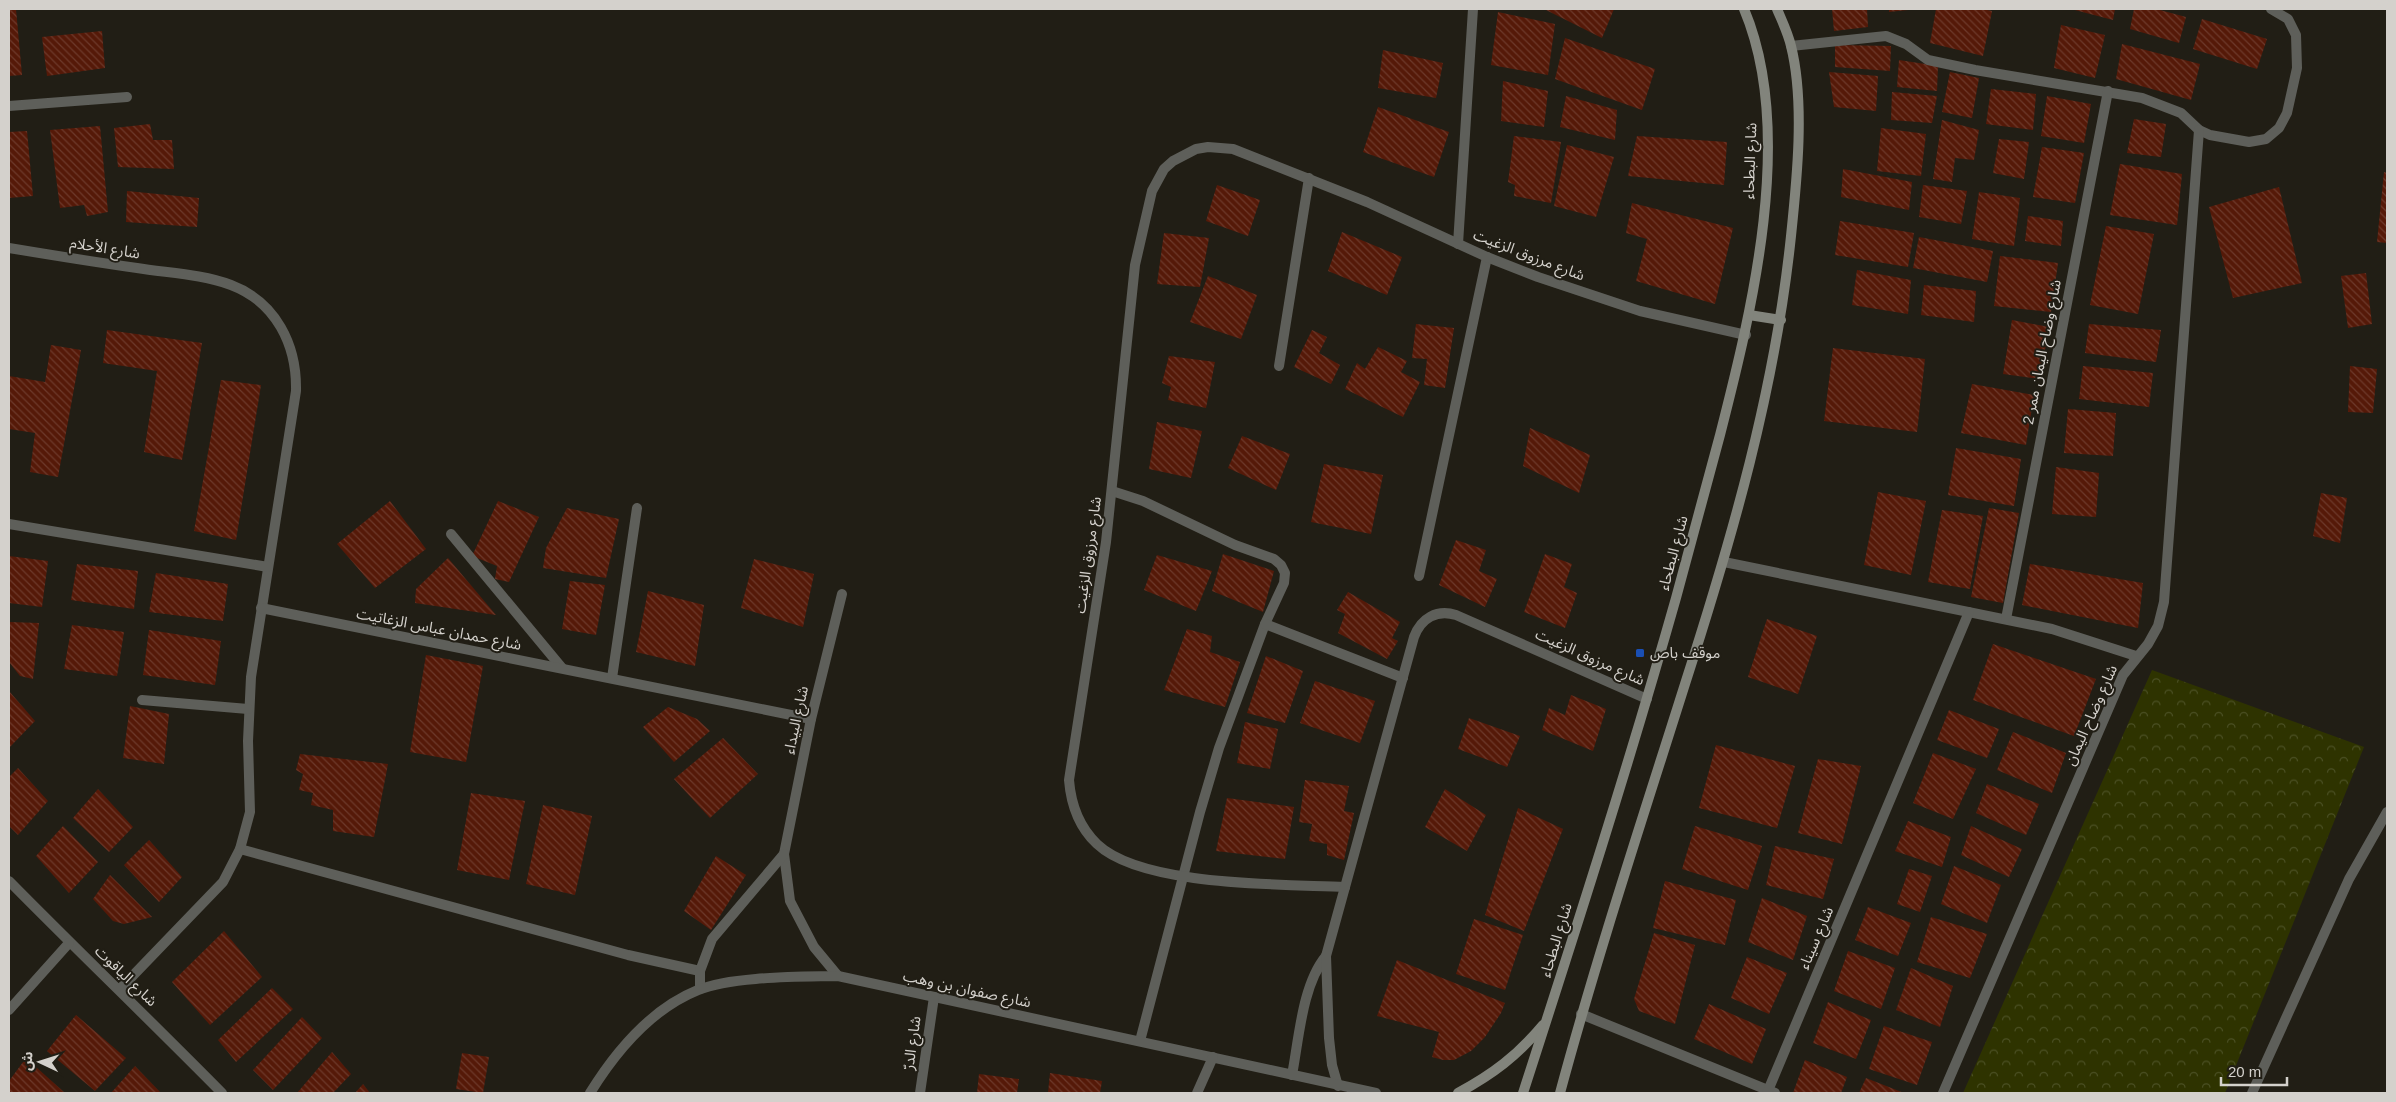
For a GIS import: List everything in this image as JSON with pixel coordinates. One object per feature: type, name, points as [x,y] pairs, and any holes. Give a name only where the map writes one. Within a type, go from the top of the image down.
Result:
[{"type":"street","points":[[1458,244],[1473,9]]},
{"type":"street","name":"شارع البطحاء","points":[[1523,1093],[1647,699],[1689,553],[1746,335],[1764,203],[1768,136],[1760,60],[1744,9]]},
{"type":"street","points":[[1560,1093],[1581,1014],[1724,562],[1760,422],[1781,320],[1797,184],[1799,119],[1791,46],[1777,9]]},
{"type":"street","points":[[1791,46],[1886,36],[1906,44],[1928,60],[1975,70],[2142,98],[2170,107],[2181,113],[2199,130],[2220,137],[2249,142],[2266,139],[2279,128],[2287,113],[2298,55],[2296,36],[2288,19],[2271,9]]},
{"type":"street","name":"شارع وضاح اليمان ممر 2","points":[[2006,619],[2108,91]]},
{"type":"street","points":[[9,106],[127,97]]},
{"type":"street","points":[[2136,656],[2148,644],[2158,626],[2164,602],[2199,130]]},
{"type":"street","name":"شارع مرزوق الزغيت","points":[[1345,887],[1184,876],[1143,867],[1110,854],[1098,846],[1084,829],[1074,809],[1071,795],[1071,765],[1101,577],[1112,491],[1130,297],[1141,234],[1152,191],[1164,169],[1179,157],[1196,149],[1208,147],[1233,149],[1309,178],[1487,257],[1546,280],[1640,311],[1746,335]]},
{"type":"street","points":[[1279,366],[1309,178]]},
{"type":"street","name":"شارع الأحلام","points":[[9,248],[196,277],[230,285],[259,301],[281,327],[294,357],[296,391],[268,567]]},
{"type":"street","points":[[1419,576],[1487,257]]},
{"type":"street","points":[[1749,315],[1781,320]]},
{"type":"street","points":[[1112,491],[1143,501],[1235,545],[1278,562],[1284,569],[1285,578],[1265,624],[1219,748],[1140,1042]]},
{"type":"street","points":[[612,678],[637,508]]},
{"type":"street","points":[[9,524],[268,567],[248,709],[250,812],[240,849],[228,874],[211,897],[120,989]]},
{"type":"street","points":[[451,534],[562,668]]},
{"type":"street","name":"شارع وضاح اليمان","points":[[1724,562],[2006,619],[2077,636],[2136,656],[2123,675],[1943,1093]]},
{"type":"street","name":"شارع البيداء","points":[[838,976],[814,947],[790,901],[784,854],[811,719],[842,594]]},
{"type":"street","name":"شارع حمدان عباس الزغاتيت","points":[[261,608],[811,719]]},
{"type":"street","name":"شارع سيناء","points":[[1581,1014],[1770,1092],[1969,612]]},
{"type":"street","name":"شارع مرزوق الزغيت","points":[[1326,956],[1414,637],[1421,623],[1434,614],[1449,613],[1647,699]]},
{"type":"street","points":[[1265,624],[1404,678]]},
{"type":"street","points":[[142,700],[248,709]]},
{"type":"street","points":[[2252,1093],[2348,879],[2387,812]]},
{"type":"street","points":[[240,849],[652,961],[700,971]]},
{"type":"street","name":"شارع البيداء","points":[[700,989],[700,971],[712,940],[784,854]]},
{"type":"street","name":"شارع الياقوت","points":[[9,881],[69,943],[120,989],[222,1093]]},
{"type":"street","points":[[9,1010],[69,943]]},
{"type":"street","points":[[1292,1075],[1311,982],[1319,964],[1326,956]]},
{"type":"street","points":[[1326,956],[1329,1038],[1332,1066],[1338,1086]]},
{"type":"street","name":"شارع صفوان بن وهب","points":[[590,1093],[623,1047],[652,1018],[679,998],[700,989],[761,979],[838,976],[1376,1093]]},
{"type":"street","name":"شارع الدرّ","points":[[920,1093],[934,997]]},
{"type":"street","points":[[1458,1093],[1484,1079],[1517,1054],[1547,1021]]},
{"type":"street","points":[[1197,1093],[1213,1058]]},
{"type":"green space","points":[[2152,670],[2364,747],[2225,1093],[1963,1093]]},
{"type":"building","points":[[9,9],[16,9],[22,75],[9,76]]},
{"type":"building","points":[[1544,9],[1614,9],[1602,38]]},
{"type":"building","points":[[1832,9],[1867,9],[1868,27],[1834,31]]},
{"type":"building","points":[[1889,9],[1908,9],[1908,10],[1889,12]]},
{"type":"building","points":[[1936,9],[1982,9],[1992,11],[1983,56],[1930,43]]},
{"type":"building","points":[[2071,9],[2115,9],[2113,20]]},
{"type":"building","points":[[2134,9],[2156,9],[2186,17],[2179,43],[2130,29]]},
{"type":"building","points":[[1498,12],[1555,24],[1548,75],[1491,65]]},
{"type":"building","points":[[2202,19],[2267,39],[2257,69],[2193,49]]},
{"type":"building","points":[[2061,25],[2105,35],[2095,78],[2054,68]]},
{"type":"building","points":[[102,31],[105,68],[47,76],[42,37]]},
{"type":"building","points":[[1565,38],[1655,69],[1642,110],[1555,79]]},
{"type":"building","points":[[2122,44],[2200,64],[2191,100],[2116,79]]},
{"type":"building","points":[[1835,45],[1891,46],[1890,71],[1835,67]]},
{"type":"building","points":[[1383,50],[1443,63],[1436,98],[1378,88]]},
{"type":"building","points":[[1899,60],[1938,66],[1937,91],[1897,87]]},
{"type":"building","points":[[1829,72],[1878,76],[1876,111],[1834,107]]},
{"type":"building","points":[[1950,72],[1979,78],[1972,118],[1942,112]]},
{"type":"building","points":[[1503,81],[1548,91],[1544,127],[1501,121]]},
{"type":"building","points":[[1991,89],[2036,94],[2033,130],[1986,124]]},
{"type":"building","points":[[1892,92],[1937,96],[1932,123],[1891,120]]},
{"type":"building","points":[[1566,96],[1617,110],[1615,140],[1560,127]]},
{"type":"building","points":[[2047,96],[2091,104],[2084,143],[2041,136]]},
{"type":"building","points":[[1378,107],[1449,132],[1434,177],[1363,152]]},
{"type":"building","points":[[2134,119],[2166,124],[2161,157],[2127,153]]},
{"type":"building","points":[[1942,120],[1979,130],[1974,160],[1955,158],[1952,182],[1933,179]]},
{"type":"building","points":[[150,124],[153,140],[172,140],[174,169],[118,167],[114,128]]},
{"type":"building","points":[[100,126],[108,212],[87,216],[84,205],[60,208],[50,130]]},
{"type":"building","points":[[1881,128],[1926,134],[1921,176],[1877,171]]},
{"type":"building","points":[[27,131],[33,196],[9,198],[9,132]]},
{"type":"building","points":[[1514,136],[1561,142],[1551,203],[1514,196],[1515,185],[1508,182]]},
{"type":"building","points":[[1637,136],[1727,142],[1724,185],[1628,176]]},
{"type":"building","points":[[1999,139],[2029,142],[2024,179],[1993,173]]},
{"type":"building","points":[[1567,145],[1614,157],[1596,217],[1554,206]]},
{"type":"building","points":[[2042,147],[2084,153],[2075,203],[2033,197]]},
{"type":"building","points":[[2120,164],[2182,174],[2177,225],[2110,215]]},
{"type":"building","points":[[1843,169],[1912,182],[1909,210],[1841,197]]},
{"type":"building","points":[[2384,172],[2387,173],[2387,243],[2377,242]]},
{"type":"building","points":[[1217,185],[1260,200],[1248,236],[1206,221]]},
{"type":"building","points":[[1923,185],[1967,191],[1961,224],[1919,217]]},
{"type":"building","points":[[2279,187],[2302,283],[2233,298],[2209,207]]},
{"type":"building","points":[[127,191],[199,198],[197,227],[126,222]]},
{"type":"building","points":[[1979,192],[2020,198],[2014,246],[1972,239]]},
{"type":"building","points":[[1632,203],[1733,228],[1715,304],[1636,281],[1647,239],[1626,233]]},
{"type":"building","points":[[2028,216],[2063,221],[2061,246],[2025,241]]},
{"type":"building","points":[[1840,221],[1914,233],[1908,267],[1835,255]]},
{"type":"building","points":[[2106,226],[2154,234],[2138,314],[2090,305]]},
{"type":"building","points":[[1342,232],[1402,257],[1387,295],[1328,271]]},
{"type":"building","points":[[1164,233],[1209,238],[1200,287],[1157,284]]},
{"type":"building","points":[[1919,237],[1993,251],[1987,282],[1913,268]]},
{"type":"building","points":[[2000,256],[2058,263],[2051,312],[1994,306]]},
{"type":"building","points":[[1857,270],[1911,280],[1908,314],[1852,305]]},
{"type":"building","points":[[2366,273],[2372,324],[2348,328],[2341,276]]},
{"type":"building","points":[[1208,276],[1257,295],[1241,339],[1190,322]]},
{"type":"building","points":[[1924,285],[1976,291],[1974,322],[1921,315]]},
{"type":"building","points":[[2012,320],[2049,327],[2040,379],[2003,374]]},
{"type":"building","points":[[1416,324],[1454,328],[1445,388],[1424,385],[1427,359],[1412,358]]},
{"type":"building","points":[[2089,324],[2161,330],[2156,362],[2085,353]]},
{"type":"building","points":[[107,330],[202,343],[182,460],[144,452],[157,371],[103,363]]},
{"type":"building","points":[[1312,330],[1327,337],[1319,353],[1340,365],[1331,384],[1294,367]]},
{"type":"building","points":[[51,345],[81,350],[58,477],[30,472],[35,433],[9,429],[9,376],[45,382]]},
{"type":"building","points":[[1378,347],[1407,361],[1401,372],[1420,382],[1403,417],[1345,389],[1357,363],[1365,369]]},
{"type":"building","points":[[1833,348],[1925,359],[1917,432],[1824,421]]},
{"type":"building","points":[[1169,356],[1215,362],[1206,408],[1168,400],[1171,387],[1162,383]]},
{"type":"building","points":[[2083,366],[2153,373],[2149,407],[2079,399]]},
{"type":"building","points":[[2350,366],[2377,369],[2373,413],[2348,412]]},
{"type":"building","points":[[221,380],[261,385],[236,540],[194,531]]},
{"type":"building","points":[[1972,384],[2034,395],[2026,445],[1961,433]]},
{"type":"building","points":[[2068,409],[2116,413],[2113,456],[2064,453]]},
{"type":"building","points":[[1157,422],[1202,431],[1191,478],[1149,469]]},
{"type":"building","points":[[1530,428],[1590,455],[1579,493],[1523,466]]},
{"type":"building","points":[[1242,436],[1290,454],[1276,490],[1228,468]]},
{"type":"building","points":[[1956,448],[2021,459],[2014,506],[1948,495]]},
{"type":"building","points":[[1324,464],[1383,475],[1371,534],[1311,522]]},
{"type":"building","points":[[2056,467],[2099,473],[2096,517],[2052,514]]},
{"type":"building","points":[[1878,492],[1926,501],[1911,575],[1864,565]]},
{"type":"building","points":[[2321,493],[2347,498],[2340,543],[2313,536]]},
{"type":"building","points":[[390,501],[426,549],[375,588],[337,544]]},
{"type":"building","points":[[498,501],[539,517],[509,582],[495,579],[497,566],[472,556]]},
{"type":"building","points":[[567,508],[619,519],[606,578],[543,568],[546,548]]},
{"type":"building","points":[[1989,508],[2019,513],[2003,603],[1971,597]]},
{"type":"building","points":[[1942,510],[1983,516],[1970,589],[1928,582]]},
{"type":"building","points":[[1456,540],[1486,550],[1479,571],[1497,579],[1485,607],[1439,585]]},
{"type":"building","points":[[1223,554],[1274,571],[1263,612],[1212,591]]},
{"type":"building","points":[[1545,554],[1572,564],[1564,587],[1577,593],[1565,628],[1524,612]]},
{"type":"building","points":[[1157,555],[1212,571],[1196,611],[1144,590]]},
{"type":"building","points":[[9,556],[48,561],[42,607],[9,603]]},
{"type":"building","points":[[448,558],[496,615],[415,603],[416,589]]},
{"type":"building","points":[[754,559],[814,574],[803,627],[741,608]]},
{"type":"building","points":[[77,564],[138,571],[134,609],[71,600]]},
{"type":"building","points":[[2030,564],[2143,583],[2138,628],[2022,605]]},
{"type":"building","points":[[156,573],[228,584],[223,621],[149,612]]},
{"type":"building","points":[[570,581],[605,585],[596,635],[562,629]]},
{"type":"building","points":[[648,591],[704,605],[695,666],[636,652]]},
{"type":"building","points":[[1348,592],[1400,622],[1392,638],[1398,641],[1387,659],[1338,633],[1345,614],[1337,610]]},
{"type":"building","points":[[1767,619],[1817,636],[1798,694],[1748,677]]},
{"type":"building","points":[[9,622],[39,623],[33,679],[20,676],[9,662]]},
{"type":"building","points":[[72,625],[124,632],[117,676],[64,669]]},
{"type":"building","points":[[1187,629],[1212,636],[1210,652],[1240,662],[1225,707],[1164,690]]},
{"type":"building","points":[[149,630],[221,641],[215,685],[143,675]]},
{"type":"building","points":[[1993,644],[2096,679],[2074,736],[1973,700]]},
{"type":"building","points":[[426,655],[483,666],[466,762],[410,752]]},
{"type":"building","points":[[1266,656],[1303,671],[1285,723],[1247,713]]},
{"type":"building","points":[[1315,681],[1375,701],[1360,743],[1300,723]]},
{"type":"building","points":[[9,691],[35,721],[9,748]]},
{"type":"building","points":[[1571,695],[1606,709],[1593,751],[1542,730],[1549,708],[1565,715]]},
{"type":"building","points":[[130,706],[169,714],[164,764],[123,758]]},
{"type":"building","points":[[668,707],[697,719],[710,731],[674,762],[643,727]]},
{"type":"building","points":[[1949,710],[1999,729],[1987,758],[1937,740]]},
{"type":"building","points":[[1469,718],[1520,736],[1507,767],[1458,749]]},
{"type":"building","points":[[1245,722],[1278,729],[1270,769],[1237,763]]},
{"type":"building","points":[[2013,732],[2066,753],[2052,793],[1997,770]]},
{"type":"building","points":[[723,738],[758,774],[710,818],[674,779]]},
{"type":"building","points":[[1716,745],[1795,766],[1777,828],[1699,808]]},
{"type":"building","points":[[1933,753],[1976,769],[1953,819],[1913,803]]},
{"type":"building","points":[[300,754],[388,764],[374,837],[333,831],[333,810],[311,805],[313,793],[299,790],[303,774],[296,770]]},
{"type":"building","points":[[1818,759],[1861,766],[1842,844],[1798,833]]},
{"type":"building","points":[[18,768],[48,801],[18,835],[9,826],[9,777]]},
{"type":"building","points":[[1305,780],[1349,786],[1344,811],[1354,813],[1344,860],[1327,855],[1327,844],[1309,841],[1312,824],[1299,822]]},
{"type":"building","points":[[1987,784],[2039,804],[2026,835],[1976,813]]},
{"type":"building","points":[[98,789],[133,827],[109,852],[73,818]]},
{"type":"building","points":[[1445,789],[1486,815],[1467,851],[1425,827]]},
{"type":"building","points":[[471,793],[525,801],[509,880],[457,870]]},
{"type":"building","points":[[1227,798],[1294,807],[1285,859],[1216,851]]},
{"type":"building","points":[[543,805],[592,816],[575,895],[526,884]]},
{"type":"building","points":[[1518,808],[1563,829],[1524,931],[1485,915]]},
{"type":"building","points":[[1908,821],[1951,837],[1942,867],[1895,851]]},
{"type":"building","points":[[63,826],[98,862],[69,893],[36,856]]},
{"type":"building","points":[[1695,826],[1762,846],[1748,890],[1682,869]]},
{"type":"building","points":[[1971,826],[2022,849],[2009,877],[1961,855]]},
{"type":"building","points":[[149,840],[182,877],[159,902],[124,865]]},
{"type":"building","points":[[1775,846],[1834,859],[1823,899],[1766,885]]},
{"type":"building","points":[[716,856],[746,875],[711,930],[684,911]]},
{"type":"building","points":[[1954,866],[2001,885],[1987,923],[1941,904]]},
{"type":"building","points":[[1909,869],[1932,876],[1920,912],[1897,904]]},
{"type":"building","points":[[110,875],[152,917],[124,924],[113,921],[93,899]]},
{"type":"building","points":[[1665,881],[1736,900],[1725,945],[1653,928]]},
{"type":"building","points":[[1762,898],[1807,916],[1793,960],[1748,942]]},
{"type":"building","points":[[1868,907],[1911,923],[1898,956],[1855,940]]},
{"type":"building","points":[[1931,917],[1987,934],[1970,978],[1917,962]]},
{"type":"building","points":[[1474,919],[1523,935],[1505,990],[1456,974]]},
{"type":"building","points":[[224,931],[262,977],[210,1025],[172,982]]},
{"type":"building","points":[[1654,933],[1695,945],[1675,1024],[1639,1011],[1634,999]]},
{"type":"building","points":[[1848,951],[1895,968],[1881,1009],[1834,991]]},
{"type":"building","points":[[1747,957],[1787,973],[1769,1014],[1731,998]]},
{"type":"building","points":[[1397,960],[1505,1003],[1501,1013],[1485,1037],[1471,1051],[1454,1060],[1432,1057],[1439,1032],[1377,1016]]},
{"type":"building","points":[[1911,968],[1953,986],[1940,1027],[1896,1010]]},
{"type":"building","points":[[272,988],[293,1009],[236,1062],[218,1040]]},
{"type":"building","points":[[1828,1002],[1871,1020],[1856,1059],[1813,1043]]},
{"type":"building","points":[[1709,1004],[1766,1029],[1752,1064],[1694,1039]]},
{"type":"building","points":[[76,1015],[126,1058],[95,1091],[47,1051]]},
{"type":"building","points":[[302,1017],[322,1038],[273,1090],[253,1070]]},
{"type":"building","points":[[1884,1026],[1932,1042],[1917,1085],[1869,1069]]},
{"type":"building","points":[[332,1052],[351,1074],[333,1093],[297,1093]]},
{"type":"building","points":[[462,1053],[489,1057],[483,1093],[456,1089]]},
{"type":"building","points":[[26,1058],[65,1093],[9,1093],[9,1081]]},
{"type":"building","points":[[1805,1060],[1847,1077],[1841,1093],[1793,1093]]},
{"type":"building","points":[[135,1066],[161,1093],[111,1093]]},
{"type":"building","points":[[1050,1073],[1102,1081],[1100,1093],[1048,1093]]},
{"type":"building","points":[[979,1074],[1019,1079],[1017,1093],[977,1093]]},
{"type":"building","points":[[1866,1078],[1904,1093],[1859,1093]]},
{"type":"building","points":[[363,1084],[370,1093],[355,1093]]},
{"type":"place","name":"موقف باص","points":[[1640,653]]}]
